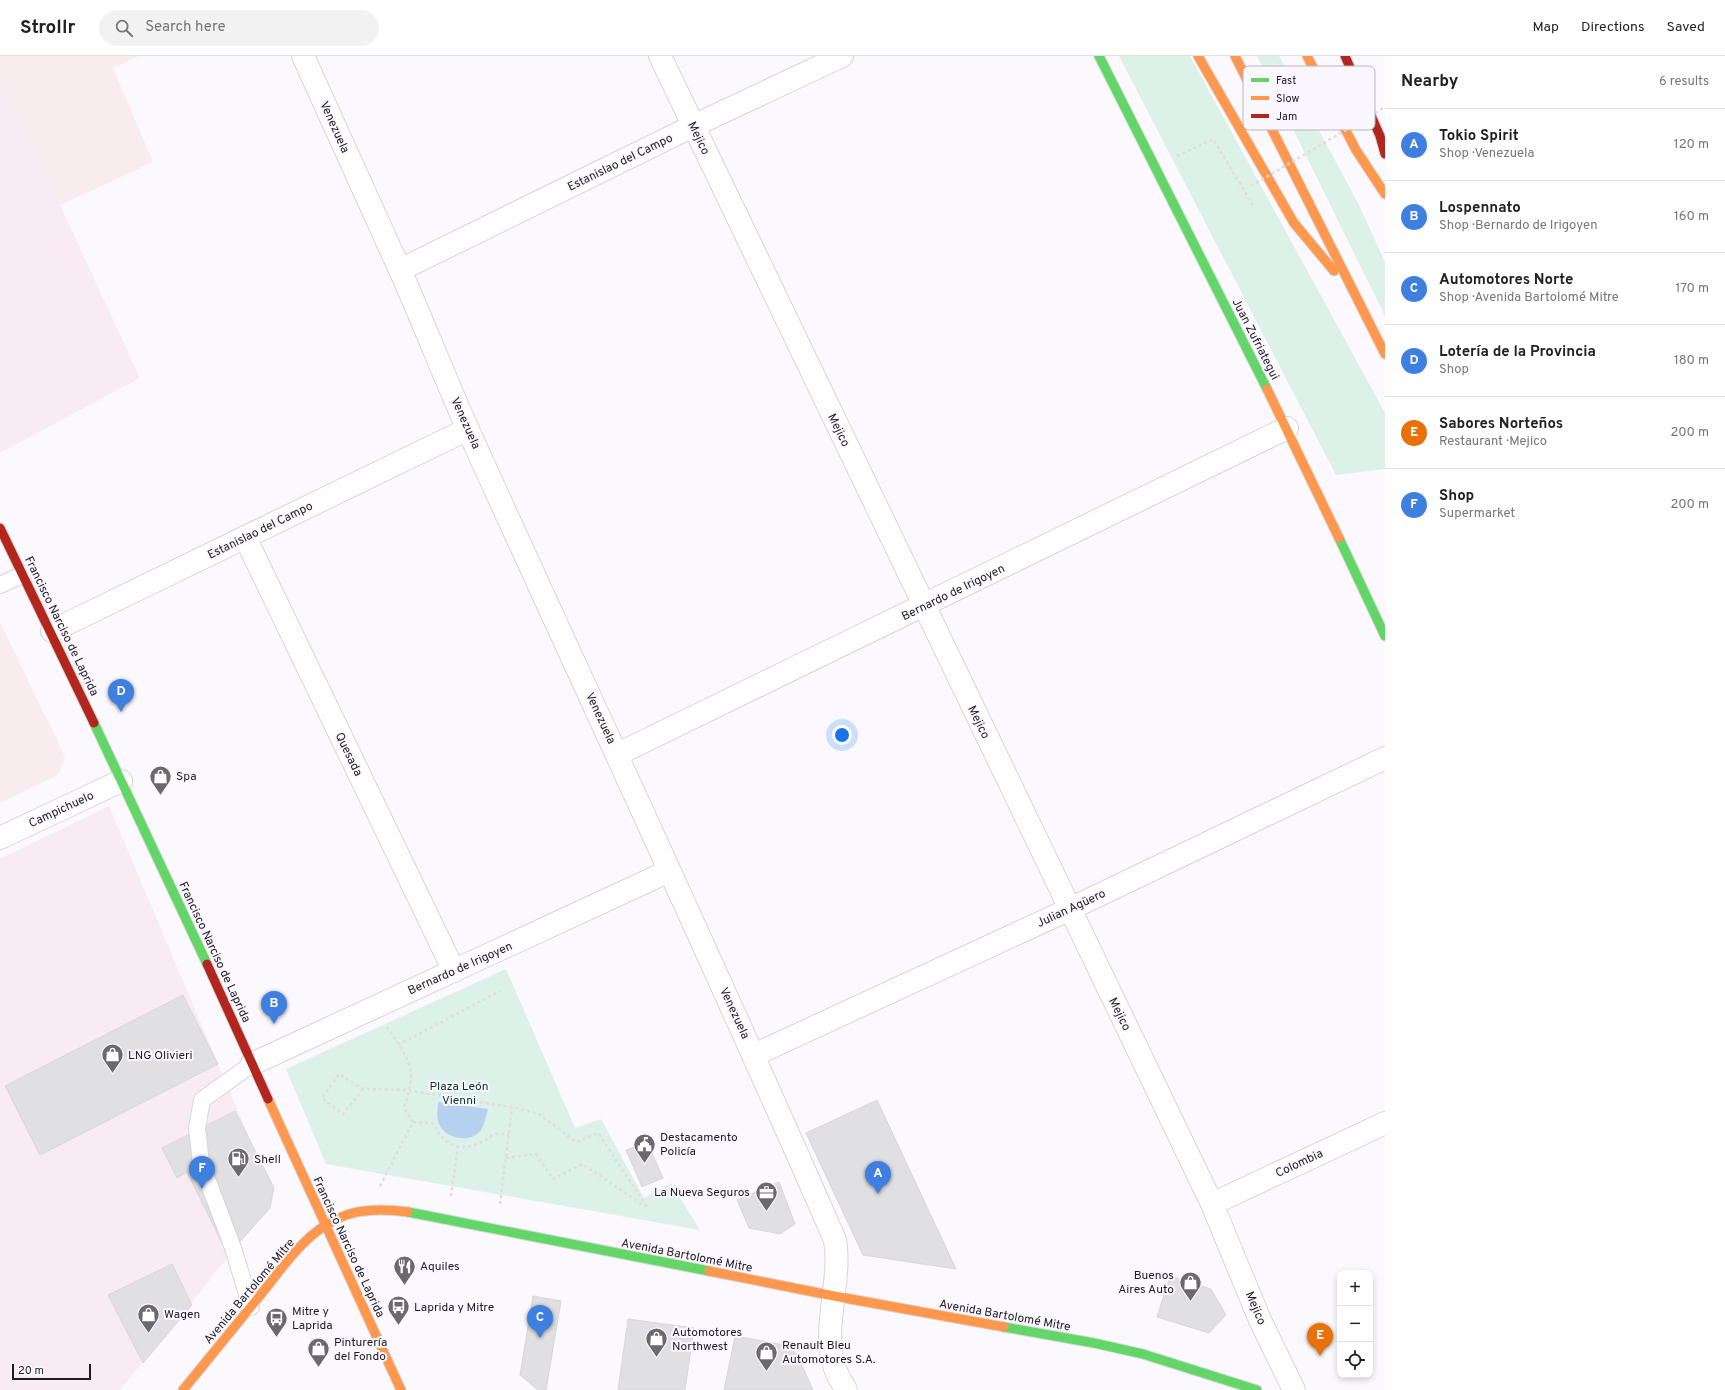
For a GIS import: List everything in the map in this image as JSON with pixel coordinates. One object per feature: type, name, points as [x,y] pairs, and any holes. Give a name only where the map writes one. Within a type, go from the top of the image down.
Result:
[{"type":"main road","name":"Juan Zufriategui","points":[[1099,56],[1287,428],[1385,636]]},
{"type":"main road","points":[[1198,56],[1294,223],[1356,296]]},
{"type":"main road","points":[[1235,56],[1243,72]]},
{"type":"main road","points":[[1307,56],[1312,66]]},
{"type":"main road","points":[[1345,56],[1349,66]]},
{"type":"main road","points":[[1375,125],[1385,154]]},
{"type":"main road","points":[[1272,130],[1385,354]]},
{"type":"main road","points":[[1346,130],[1356,150],[1385,194]]},
{"type":"main road","name":"Francisco Narciso de Laprida","points":[[0,528],[52,631],[239,1034],[401,1390]]},
{"type":"main road","name":"Avenida Bartolomé Mitre","points":[[183,1390],[294,1254],[325,1225],[343,1216],[367,1210],[395,1210],[834,1296],[1094,1343],[1150,1356],[1257,1390]]},
{"type":"street","name":"Venezuela","points":[[303,56],[400,270],[468,429],[618,754],[669,871],[754,1055],[835,1240],[838,1255],[830,1341],[834,1365],[846,1390]]},
{"type":"street","name":"Mejico","points":[[660,56],[923,606],[1212,1204],[1260,1320],[1294,1390]]},
{"type":"street","name":"Estanislao del Campo","points":[[400,270],[693,126],[842,56]]},
{"type":"street","name":"Bernardo de Irigoyen","points":[[618,754],[1287,428]]},
{"type":"street","name":"Estanislao del Campo","points":[[52,631],[468,429]]},
{"type":"street","name":"Quesada","points":[[245,537],[454,971]]},
{"type":"street","name":"Julian Agüero","points":[[754,1055],[1070,909],[1385,758]]},
{"type":"street","name":"Campichuelo","points":[[0,838],[121,781]]},
{"type":"street","name":"Bernardo de Irigoyen","points":[[252,1064],[669,871]]},
{"type":"street","name":"Colombia","points":[[1212,1204],[1385,1123]]},
{"type":"lane","points":[[0,585],[24,574]]},
{"type":"lane","points":[[251,1306],[233,1248],[201,1163],[197,1128],[202,1100],[252,1064]]},
{"type":"path","points":[[1375,113],[1385,107]]},
{"type":"path","points":[[1251,186],[1346,130]]},
{"type":"path","points":[[1155,166],[1213,139],[1257,212]]},
{"type":"path","points":[[398,1045],[500,991]]},
{"type":"path","points":[[373,1007],[405,1056],[411,1073],[409,1090],[404,1108],[413,1122]]},
{"type":"path","points":[[363,1089],[343,1114],[322,1098],[339,1074],[363,1089],[409,1090],[512,1107],[539,1114],[576,1142],[598,1133],[648,1208],[582,1164],[553,1179],[536,1154],[506,1158]]},
{"type":"path","points":[[497,1230],[512,1107]]},
{"type":"path","points":[[413,1122],[433,1123],[439,1135],[448,1144],[458,1147],[467,1147],[495,1134],[509,1135]]},
{"type":"path","points":[[367,1210],[413,1122]]},
{"type":"path","points":[[447,1219],[458,1147]]},
{"type":"shaded area","points":[[0,56],[139,56],[113,68],[153,162],[41,214],[0,127]]},
{"type":"shaded area","points":[[0,75],[140,378],[0,453]]},
{"type":"shaded area","points":[[0,622],[65,757],[58,775],[0,803]]},
{"type":"shaded area","points":[[109,806],[271,1189],[269,1207],[120,1390],[0,1390],[0,859]]},
{"type":"green space","points":[[1119,56],[1190,56],[1385,413],[1385,469],[1336,475]]},
{"type":"green space","points":[[1257,56],[1279,56],[1284,66],[1262,66]]},
{"type":"green space","points":[[1293,130],[1319,130],[1359,205],[1385,262],[1385,316]]},
{"type":"green space","name":"Plaza León Vienni","points":[[506,969],[575,1128],[601,1119],[644,1198],[671,1183],[700,1230],[326,1164],[286,1069]]},
{"type":"water","points":[[438,1102],[488,1109],[481,1130],[471,1137],[465,1138],[458,1138],[447,1133],[442,1129],[438,1121]]},
{"type":"building","name":"LNG Olivieri","points":[[183,995],[218,1064],[40,1155],[5,1086]]},
{"type":"building","points":[[877,1100],[956,1269],[863,1255],[806,1133]]},
{"type":"building","points":[[235,1111],[274,1188],[270,1208],[228,1255],[187,1172],[177,1178],[162,1148]]},
{"type":"building","name":"Destacamento Policía","points":[[647,1142],[663,1178],[642,1187],[626,1150]]},
{"type":"building","name":"La Nueva Seguros","points":[[779,1182],[795,1224],[780,1234],[749,1228],[737,1200]]},
{"type":"building","name":"Wagen","points":[[172,1264],[192,1305],[143,1363],[108,1295]]},
{"type":"building","name":"Buenos Aires Auto","points":[[1170,1276],[1211,1289],[1226,1315],[1209,1333],[1157,1317]]},
{"type":"building","points":[[533,1296],[561,1301],[546,1390],[538,1390],[520,1375]]},
{"type":"building","name":"Automotores Northwest","points":[[628,1319],[694,1328],[685,1390],[618,1390]]},
{"type":"building","name":"Renault Bleu Automotores S.A.","points":[[735,1336],[785,1345],[797,1354],[813,1390],[724,1390]]},
{"type":"traffic: fast","points":[[1099,56],[1267,389]]},
{"type":"traffic: fast","points":[[1339,538],[1385,636]]},
{"type":"traffic: fast","points":[[94,723],[207,964]]},
{"type":"traffic: fast","points":[[408,1212],[709,1271]]},
{"type":"traffic: fast","points":[[1004,1327],[1094,1343],[1143,1354],[1257,1390]]},
{"type":"traffic: slow","points":[[1198,56],[1294,223],[1334,271]]},
{"type":"traffic: slow","points":[[1235,56],[1243,72]]},
{"type":"traffic: slow","points":[[1307,56],[1312,66]]},
{"type":"traffic: slow","points":[[1272,130],[1385,354]]},
{"type":"traffic: slow","points":[[1346,130],[1356,150],[1385,194]]},
{"type":"traffic: slow","points":[[1267,389],[1339,538]]},
{"type":"traffic: slow","points":[[268,1099],[401,1390]]},
{"type":"traffic: slow","points":[[183,1390],[294,1253],[315,1233],[339,1218],[355,1212],[373,1210],[408,1212]]},
{"type":"traffic: slow","points":[[709,1271],[834,1296],[1004,1327]]},
{"type":"traffic: jam","points":[[1345,56],[1349,66]]},
{"type":"traffic: jam","points":[[1375,125],[1385,154]]},
{"type":"traffic: jam","points":[[0,528],[94,723]]},
{"type":"traffic: jam","points":[[207,964],[268,1099]]},
{"type":"place","name":"Lotería de la Provincia","points":[[121,712]]},
{"type":"place","name":"Spa","points":[[161,796]]},
{"type":"place","name":"Lospennato","points":[[274,1024]]},
{"type":"place","name":"LNG Olivieri","points":[[112,1074]]},
{"type":"place","name":"Destacamento Policía","points":[[645,1164]]},
{"type":"place","name":"Shell","points":[[239,1178]]},
{"type":"place","name":"Shop","points":[[202,1189]]},
{"type":"place","name":"Tokio Spirit","points":[[878,1194]]},
{"type":"place","name":"La Nueva Seguros","points":[[766,1212]]},
{"type":"place","name":"Aquiles","points":[[404,1286]]},
{"type":"place","name":"Buenos Aires Auto","points":[[1190,1302]]},
{"type":"place","name":"Laprida y Mitre","points":[[399,1326]]},
{"type":"place","name":"Wagen","points":[[148,1334]]},
{"type":"place","name":"Mitre y Laprida","points":[[276,1338]]},
{"type":"place","name":"Automotores Norte","points":[[540,1338]]},
{"type":"place","name":"Sabores Norteños","points":[[1320,1356]]},
{"type":"place","name":"Automotores Northwest","points":[[656,1358]]},
{"type":"place","name":"Pinturería del Fondo","points":[[318,1368]]},
{"type":"place","name":"Renault Bleu Automotores S.A.","points":[[766,1372]]}]
